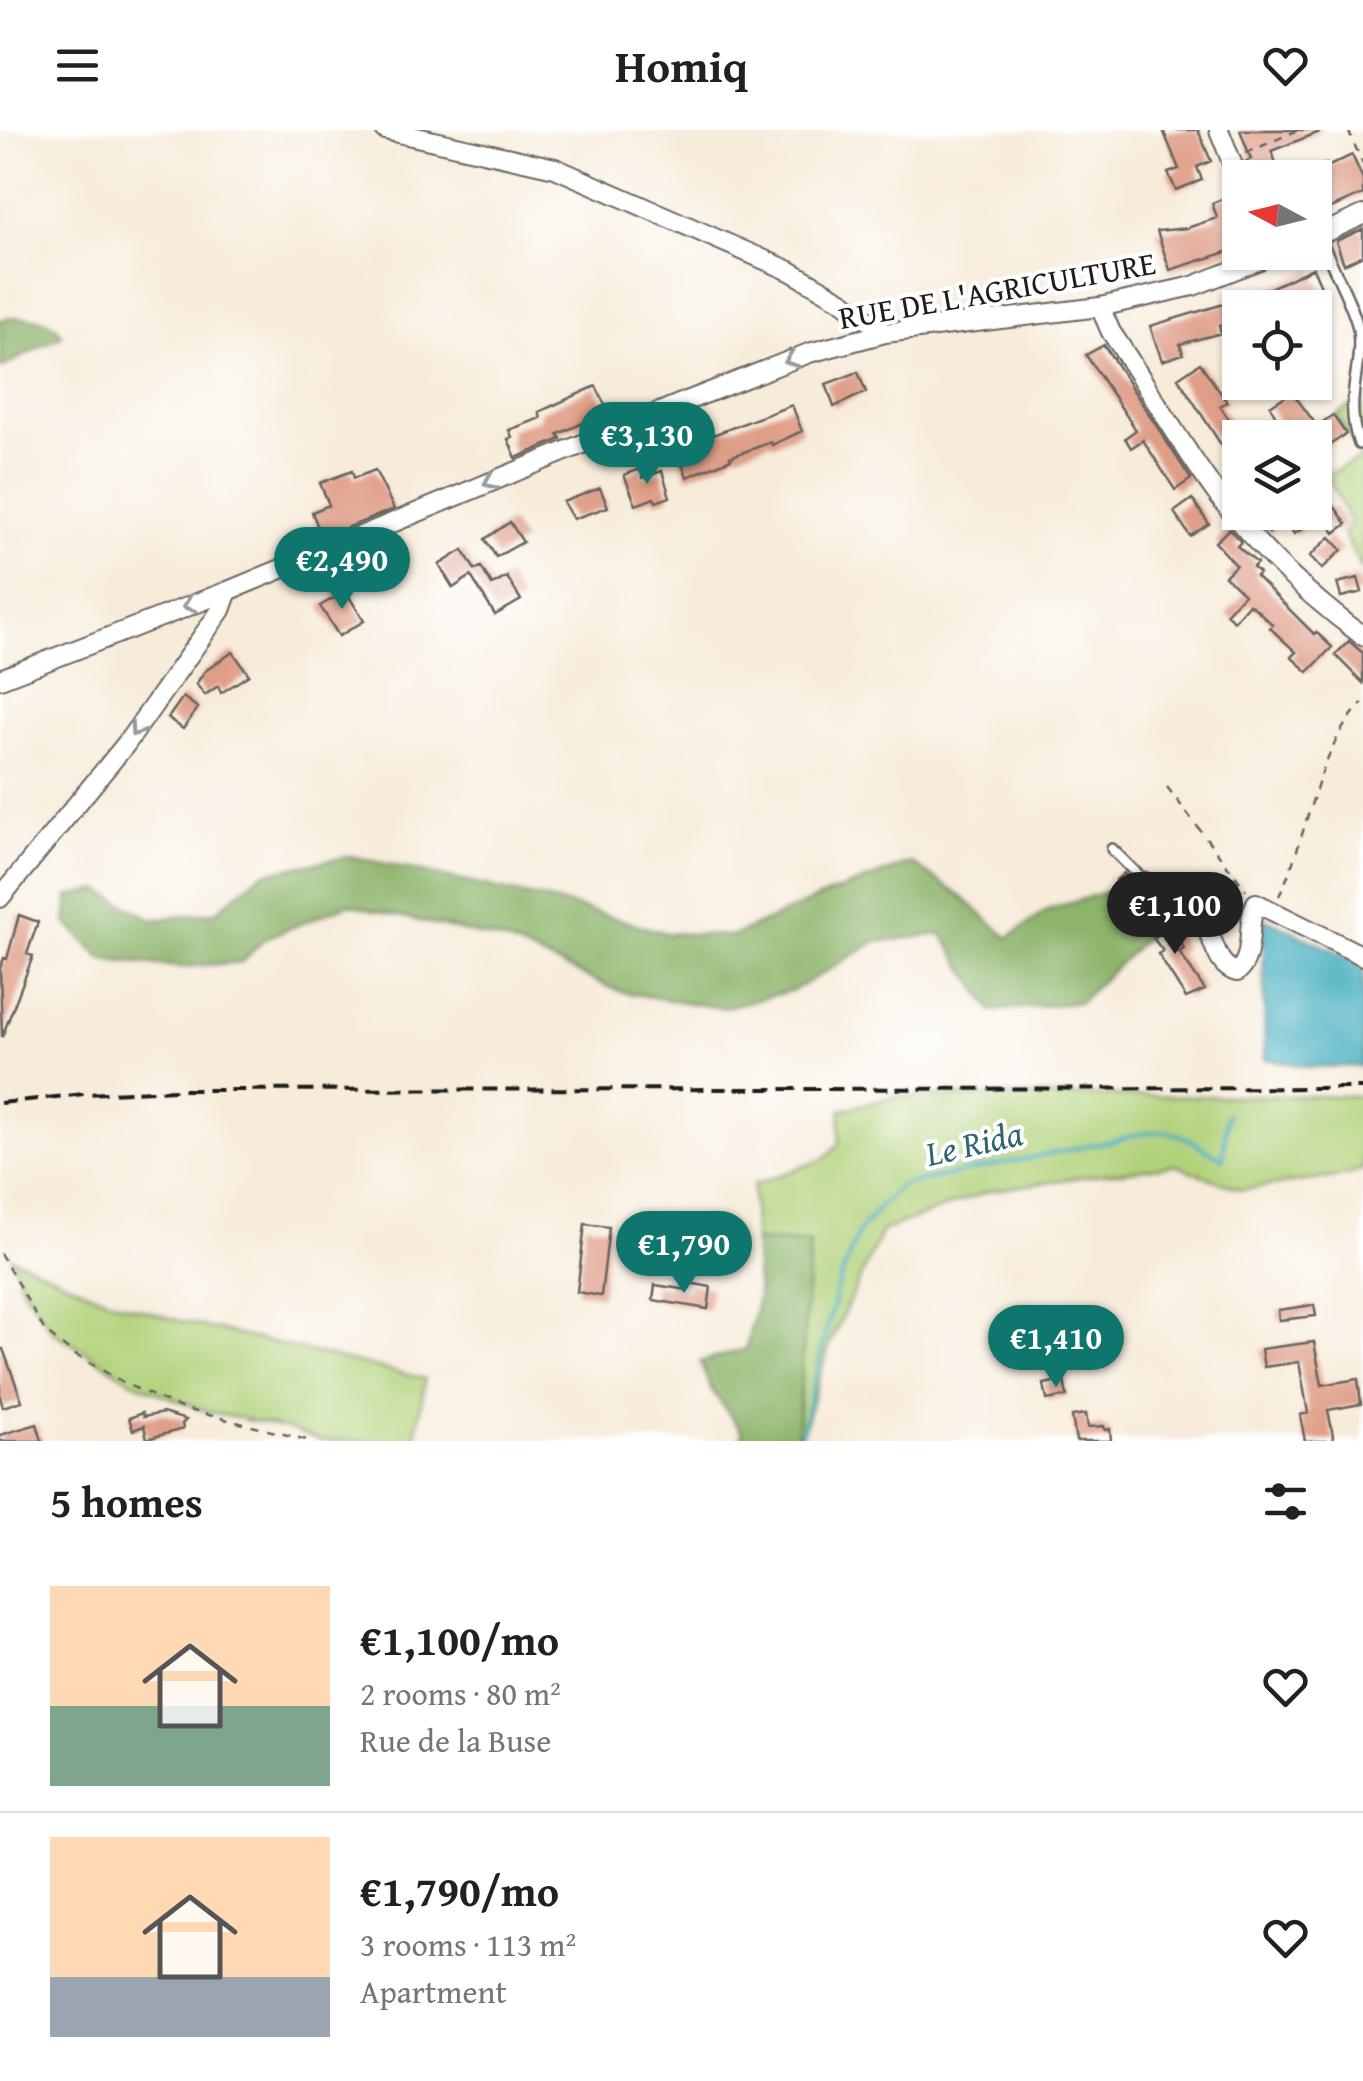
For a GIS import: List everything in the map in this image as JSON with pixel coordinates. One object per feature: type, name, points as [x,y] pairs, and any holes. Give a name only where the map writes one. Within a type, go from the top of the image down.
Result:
[{"type":"street","points":[[384,130],[555,168],[694,226],[790,272],[853,308],[885,334]]},
{"type":"street","points":[[1218,130],[1230,160]]},
{"type":"street","points":[[1332,229],[1363,215]]},
{"type":"street","name":"RUE DE L'AGRICULTURE","points":[[0,679],[809,353],[885,334],[1100,307],[1193,286],[1233,270]]},
{"type":"street","points":[[1100,307],[1111,332],[1218,495],[1243,526],[1326,609],[1363,636]]},
{"type":"street","points":[[0,898],[126,744],[220,610],[228,590]]},
{"type":"street","points":[[1146,882],[1160,898],[1201,921],[1220,960],[1230,971],[1237,972],[1246,962],[1249,916],[1264,907],[1363,956]]},
{"type":"lane","points":[[1332,269],[1358,326],[1360,359],[1350,403],[1359,444]]},
{"type":"lane","points":[[1112,849],[1146,882]]},
{"type":"path","points":[[1230,160],[1298,130]]},
{"type":"path","points":[[1348,130],[1363,164]]},
{"type":"path","points":[[1166,787],[1264,907],[1302,844],[1330,751],[1363,703]]},
{"type":"path","points":[[0,1253],[45,1331],[72,1353],[128,1385],[181,1408],[311,1441]]},
{"type":"green space","points":[[12,317],[46,321],[62,335],[1,368],[0,320]]},
{"type":"green space","points":[[1363,398],[1363,572],[1343,533],[1351,524],[1332,485],[1332,473],[1362,458],[1336,415]]},
{"type":"green space","points":[[351,856],[569,905],[666,933],[733,936],[911,863],[961,896],[1008,938],[1048,910],[1109,891],[1146,937],[1080,1002],[992,1011],[942,934],[875,942],[794,990],[722,1008],[621,992],[508,942],[349,904],[265,938],[242,962],[182,967],[103,960],[66,922],[69,896],[99,890],[153,920],[215,912],[263,873]]},
{"type":"green space","points":[[897,1096],[1363,1096],[1363,1169],[1349,1175],[1241,1190],[1175,1165],[1081,1177],[989,1191],[882,1231],[830,1343],[797,1441],[810,1243],[754,1241],[753,1185],[826,1158],[839,1144],[841,1110]]},
{"type":"green space","points":[[754,1241],[810,1243],[797,1441],[740,1441],[743,1433],[711,1389],[700,1362],[746,1349],[758,1296]]},
{"type":"green space","points":[[11,1257],[106,1299],[180,1321],[425,1379],[415,1441],[322,1441],[288,1429],[202,1410],[137,1384],[53,1332],[22,1287]]},
{"type":"water","points":[[1266,919],[1363,964],[1363,1066],[1310,1067],[1265,1059]]},
{"type":"building","points":[[1163,130],[1198,130],[1211,161],[1197,167],[1202,180],[1176,190],[1168,173],[1179,169]]},
{"type":"building","points":[[1240,130],[1325,130],[1271,151],[1275,160],[1251,159]]},
{"type":"building","points":[[1352,155],[1363,179],[1363,194],[1332,208],[1332,165]]},
{"type":"building","points":[[1222,199],[1222,254],[1170,270],[1157,231],[1187,228],[1217,218],[1212,203]]},
{"type":"building","points":[[1363,229],[1363,255],[1344,264],[1336,241]]},
{"type":"building","points":[[1314,270],[1323,290],[1266,290]]},
{"type":"building","points":[[1222,304],[1221,333],[1180,344],[1183,354],[1162,361],[1150,326]]},
{"type":"building","points":[[1104,345],[1191,479],[1175,490],[1143,440],[1131,448],[1125,438],[1136,430],[1086,355]]},
{"type":"building","points":[[1200,363],[1227,402],[1220,406],[1229,420],[1222,420],[1222,446],[1178,378]]},
{"type":"building","points":[[858,372],[866,392],[834,407],[826,384]]},
{"type":"building","points":[[596,386],[608,412],[558,434],[561,439],[516,458],[508,439],[512,437],[509,430],[541,418],[539,412]]},
{"type":"building","points":[[1279,400],[1298,400],[1313,420],[1278,420],[1270,406]]},
{"type":"building","points":[[792,405],[802,431],[687,477],[676,449]]},
{"type":"building","points":[[1333,415],[1346,434],[1332,443],[1332,420],[1326,420]]},
{"type":"building","points":[[640,469],[643,478],[662,471],[670,497],[636,505],[624,475]]},
{"type":"building","points":[[375,470],[394,509],[322,538],[312,512],[329,505],[320,483],[352,471],[354,478]]},
{"type":"building","points":[[600,488],[608,507],[573,519],[563,502]]},
{"type":"building","points":[[1192,499],[1209,524],[1190,536],[1174,512]]},
{"type":"building","points":[[1332,507],[1347,524],[1335,533],[1332,529]]},
{"type":"building","points":[[510,522],[523,542],[496,557],[485,539]]},
{"type":"building","points":[[1230,530],[1241,542],[1237,546],[1257,563],[1253,567],[1259,573],[1256,576],[1332,647],[1308,672],[1291,657],[1296,652],[1270,628],[1273,625],[1249,604],[1234,621],[1226,614],[1244,594],[1225,576],[1236,565],[1215,542]]},
{"type":"building","points":[[1330,537],[1342,550],[1322,569],[1310,556]]},
{"type":"building","points":[[463,550],[475,570],[481,567],[492,585],[507,577],[521,600],[495,615],[471,576],[453,588],[439,565]]},
{"type":"building","points":[[1358,578],[1362,592],[1341,597],[1337,583]]},
{"type":"building","points":[[342,585],[364,621],[339,636],[320,606],[336,597],[332,591]]},
{"type":"building","points":[[1349,641],[1363,653],[1363,683],[1335,655]]},
{"type":"building","points":[[233,652],[249,675],[221,693],[218,686],[205,695],[196,684],[205,671]]},
{"type":"building","points":[[183,697],[198,708],[183,729],[168,718]]},
{"type":"building","points":[[1124,873],[1143,898],[1136,904],[1116,880]]},
{"type":"building","points":[[19,915],[38,922],[27,954],[33,956],[2,1037],[0,968],[7,959]]},
{"type":"building","points":[[1168,915],[1184,949],[1179,952],[1205,990],[1186,998],[1158,954],[1163,951],[1153,938],[1158,935],[1152,920]]},
{"type":"building","points":[[585,1224],[609,1227],[601,1296],[577,1292]]},
{"type":"building","points":[[689,1283],[711,1287],[708,1309],[653,1300],[655,1285],[688,1290]]},
{"type":"building","points":[[1314,1305],[1316,1316],[1279,1320],[1278,1310]]},
{"type":"building","points":[[1314,1342],[1322,1385],[1358,1379],[1361,1404],[1328,1410],[1334,1441],[1305,1441],[1300,1415],[1308,1413],[1299,1362],[1264,1367],[1261,1349]]},
{"type":"building","points":[[0,1349],[22,1401],[3,1407],[0,1397]]},
{"type":"building","points":[[1064,1380],[1067,1396],[1047,1400],[1044,1384]]},
{"type":"building","points":[[142,1413],[143,1417],[163,1413],[186,1420],[183,1429],[147,1439],[144,1426],[133,1430],[129,1418]]},
{"type":"building","points":[[1086,1414],[1088,1427],[1110,1429],[1111,1441],[1076,1441],[1072,1416]]},
{"type":"building","points":[[37,1424],[42,1441],[0,1441],[0,1435]]},
{"type":"waterway","name":"Le Rida","points":[[799,1441],[837,1288],[858,1233],[902,1185],[1152,1132],[1185,1137],[1223,1159],[1227,1114]]},
{"type":"railway","points":[[0,1103],[175,1090],[1363,1088]]}]
